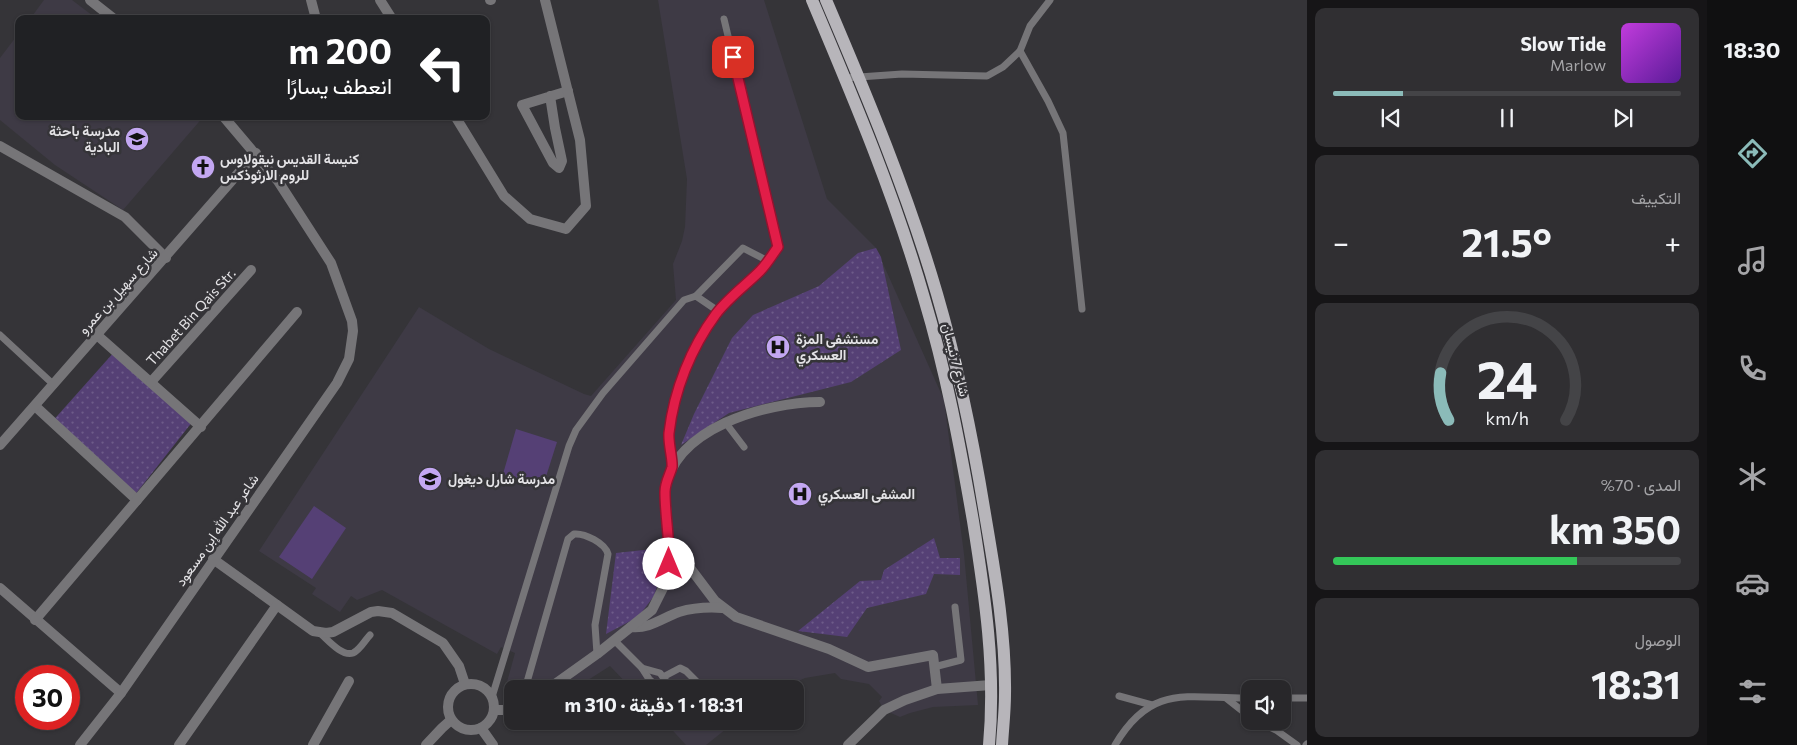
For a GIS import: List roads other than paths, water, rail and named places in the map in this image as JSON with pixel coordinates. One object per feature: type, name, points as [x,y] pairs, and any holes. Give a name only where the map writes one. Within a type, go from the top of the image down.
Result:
[{"type":"main road","name":"شارع 7 نيسان","points":[[812,0],[845,78],[906,238],[942,361],[960,446],[990,637],[992,684],[989,745]]},
{"type":"main road","name":"شارع 7 نيسان","points":[[826,0],[859,77],[918,234],[954,358],[973,444],[1003,636],[1005,695],[1002,745]]},
{"type":"street","points":[[90,0],[109,15]]},
{"type":"street","points":[[311,0],[315,15]]},
{"type":"street","points":[[380,0],[389,15]]},
{"type":"street","points":[[457,120],[504,196],[530,219],[566,229],[586,206],[580,140],[545,0]]},
{"type":"street","points":[[550,15],[553,0]]},
{"type":"street","points":[[550,96],[554,128],[562,160],[559,168],[552,163],[522,105],[550,96],[568,91]]},
{"type":"street","points":[[226,120],[256,154]]},
{"type":"street","points":[[0,146],[126,217],[166,258]]},
{"type":"street","name":"شارع سهيل بن عمرو","points":[[0,445],[256,154]]},
{"type":"street","name":"شاعر عبد الله إبن مسعود","points":[[80,745],[121,693],[342,376],[352,350],[352,321],[330,263],[278,181],[256,154]]},
{"type":"street","name":"Thabet Bin Qais Str.","points":[[151,382],[251,270]]},
{"type":"street","points":[[35,620],[297,312]]},
{"type":"street","points":[[97,335],[201,427]]},
{"type":"street","points":[[561,680],[652,610],[663,588],[669,564],[665,491],[668,474],[672,466],[688,448],[706,433],[725,422],[742,416],[783,405],[820,402]]},
{"type":"street","points":[[35,406],[137,500]]},
{"type":"street","points":[[668,539],[708,593],[722,608],[744,621],[829,649],[868,667],[933,656],[937,689]]},
{"type":"street","points":[[213,559],[307,628],[320,632],[339,630],[371,612],[392,613],[443,643],[455,658],[465,684]]},
{"type":"street","points":[[0,588],[121,693]]},
{"type":"street","points":[[179,745],[277,606]]},
{"type":"street","points":[[631,627],[651,626],[688,610],[722,608]]},
{"type":"street","points":[[313,745],[349,681]]},
{"type":"street","points":[[465,684],[478,684],[489,691],[492,697],[494,710],[487,723],[481,728],[467,730],[451,720],[448,713],[449,698],[458,687],[465,684]]},
{"type":"street","points":[[848,745],[884,710],[937,689],[992,684]]},
{"type":"street","points":[[494,710],[504,711]]},
{"type":"street","points":[[426,745],[451,720]]},
{"type":"street","points":[[481,728],[493,745]]},
{"type":"lane","points":[[845,78],[902,74],[988,76],[1003,67],[1020,51],[1030,26],[1050,0]]},
{"type":"lane","points":[[672,466],[669,432],[678,392],[691,356],[718,312],[761,270],[778,247],[724,19]]},
{"type":"lane","points":[[1020,51],[1048,101],[1063,133],[1082,309]]},
{"type":"lane","points":[[492,697],[572,437],[602,393],[681,304],[688,297],[696,296],[742,248],[768,261]]},
{"type":"lane","points":[[696,296],[718,312]]},
{"type":"lane","points":[[0,335],[54,385]]},
{"type":"lane","points":[[725,422],[744,447]]},
{"type":"lane","points":[[528,680],[568,539],[574,534],[581,535],[604,546],[608,554],[595,625],[597,654]]},
{"type":"lane","points":[[934,667],[961,660],[956,607]]},
{"type":"lane","points":[[320,632],[342,652],[349,654],[355,652],[370,635]]},
{"type":"lane","points":[[614,640],[642,668],[650,680]]},
{"type":"lane","points":[[642,668],[660,672],[665,680]]},
{"type":"lane","points":[[663,677],[680,668],[695,680]]},
{"type":"lane","points":[[1119,696],[1152,705]]},
{"type":"lane","points":[[1115,745],[1128,725],[1142,711],[1152,705],[1183,696],[1241,698]]},
{"type":"lane","points":[[1226,698],[1241,710]]},
{"type":"lane","points":[[1291,698],[1307,698]]},
{"type":"lane","points":[[1276,730],[1297,745]]},
{"type":"place","name":"مدرسة باحثة البادية","points":[[137,139]]},
{"type":"place","name":"كنيسة القديس نيقولاوس للروم الارثوذكس","points":[[203,167]]},
{"type":"place","name":"مستشفى المزة العسكري","points":[[778,347]]},
{"type":"place","name":"مدرسة شارل ديغول","points":[[430,479]]},
{"type":"place","name":"المشفى العسكري","points":[[800,494]]}]
